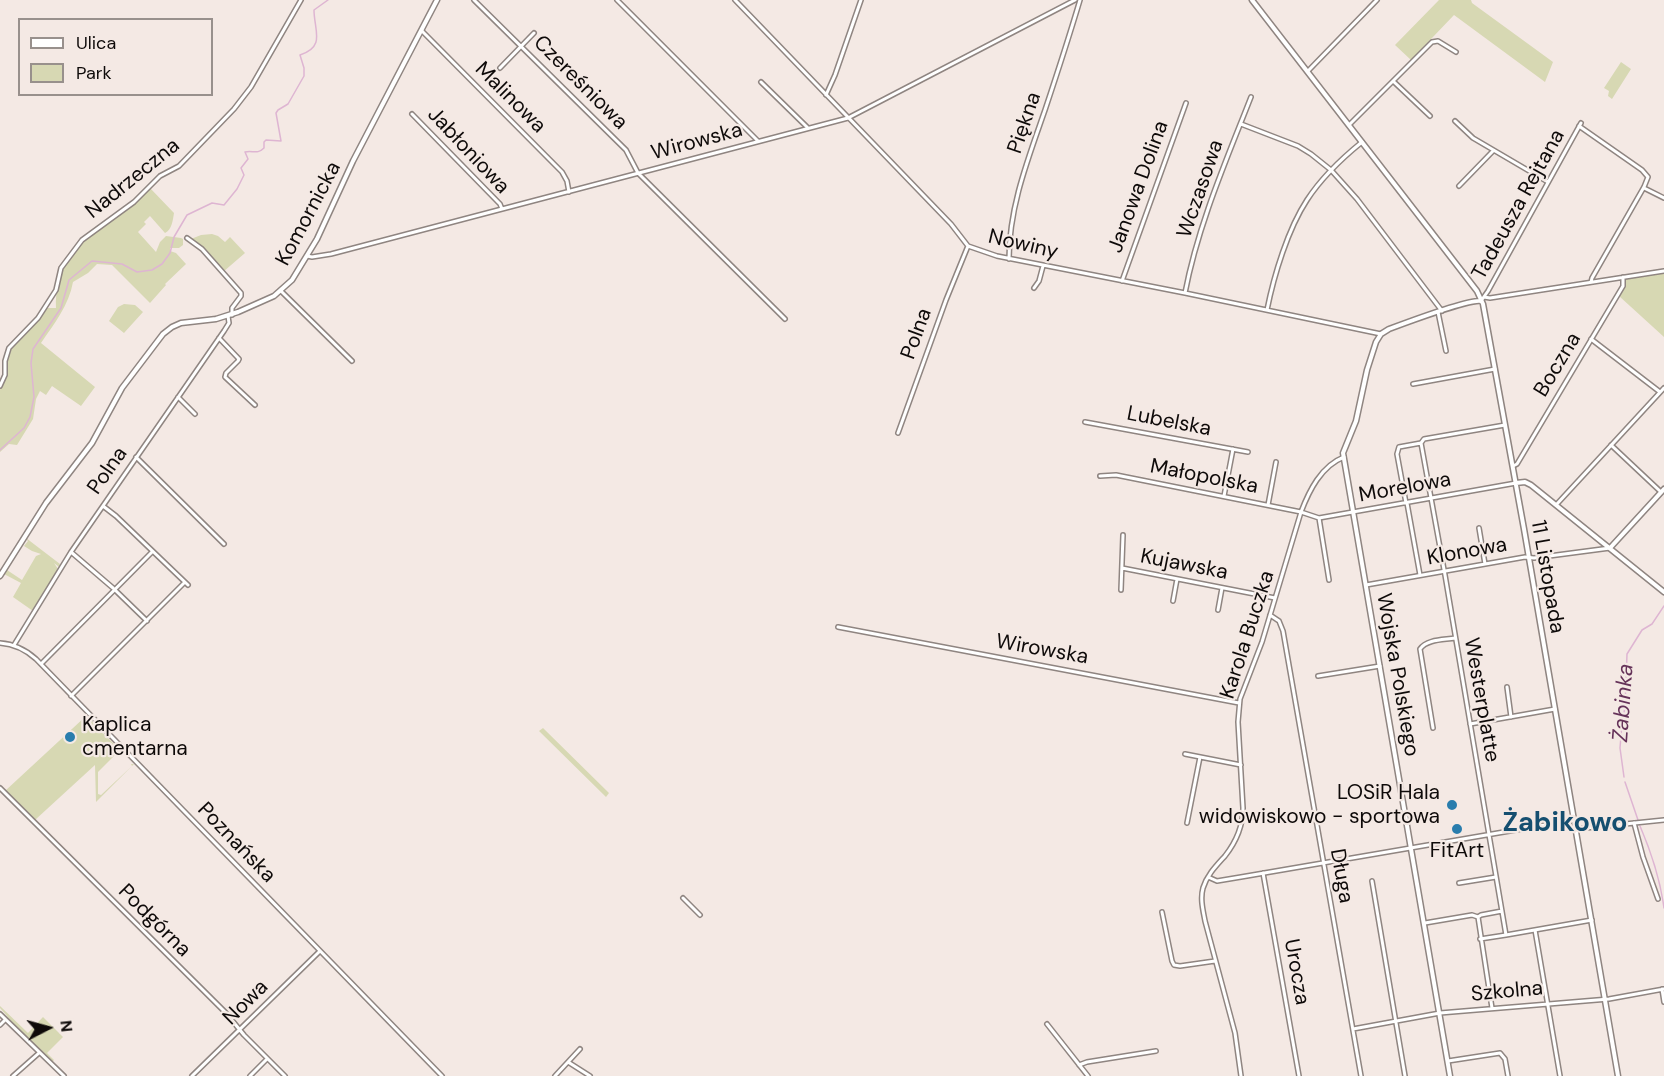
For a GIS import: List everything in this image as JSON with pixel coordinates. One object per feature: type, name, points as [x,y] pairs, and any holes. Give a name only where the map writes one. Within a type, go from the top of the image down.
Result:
[{"type":"street","name":"Nadrzeczna","points":[[0,386],[5,375],[5,361],[9,348],[38,318],[56,290],[61,268],[82,240],[134,202],[160,176],[183,162],[234,109],[251,87],[301,0]]},
{"type":"street","name":"Komornicka","points":[[0,576],[46,503],[92,442],[122,388],[161,336],[170,328],[181,323],[230,316],[281,291],[293,278],[317,239],[357,154],[437,0]]},
{"type":"street","name":"Czereśniowa","points":[[474,0],[626,150],[638,173],[785,320]]},
{"type":"street","points":[[617,0],[758,141]]},
{"type":"street","name":"Nowiny","points":[[735,0],[951,224],[968,246],[987,254],[1009,259],[1381,334]]},
{"type":"street","points":[[826,95],[836,75],[861,0]]},
{"type":"street","name":"Wirowska","points":[[306,256],[331,254],[848,118],[1075,0]]},
{"type":"street","name":"Piękna","points":[[1009,259],[1012,222],[1022,176],[1080,0]]},
{"type":"street","name":"11 Listopada","points":[[1252,0],[1483,299],[1618,1076]]},
{"type":"street","points":[[1308,71],[1377,0]]},
{"type":"street","name":"Malinowa","points":[[422,31],[562,172],[569,192]]},
{"type":"street","points":[[500,68],[534,33]]},
{"type":"street","points":[[1349,125],[1434,41],[1456,52]]},
{"type":"street","points":[[1393,81],[1430,117]]},
{"type":"street","points":[[761,82],[808,128]]},
{"type":"street","name":"Wczasowa","points":[[1185,293],[1196,247],[1251,97]]},
{"type":"street","name":"Janowa Dolina","points":[[1122,281],[1186,103]]},
{"type":"street","name":"Jabłoniowa","points":[[412,114],[500,204],[502,209]]},
{"type":"street","points":[[1455,121],[1470,135],[1548,182]]},
{"type":"street","points":[[1241,124],[1298,146],[1331,170],[1354,195],[1440,312],[1446,351]]},
{"type":"street","name":"Tadeusza Rejtana","points":[[1483,299],[1580,124],[1646,173],[1648,180],[1644,188]]},
{"type":"street","points":[[1267,310],[1274,278],[1299,215],[1311,194],[1331,170],[1362,142]]},
{"type":"street","points":[[1459,186],[1493,150]]},
{"type":"street","points":[[1591,282],[1644,188],[1664,198]]},
{"type":"street","name":"Polna","points":[[14,645],[71,552],[219,338],[228,324],[231,309],[241,296],[202,249],[187,238]]},
{"type":"street","name":"Polna","points":[[900,431],[946,300],[968,246]]},
{"type":"street","points":[[1034,288],[1039,281],[1043,266]]},
{"type":"street","points":[[1341,458],[1356,421],[1376,342],[1381,334],[1389,329],[1475,300],[1664,271]]},
{"type":"street","name":"Boczna","points":[[1513,466],[1517,464],[1623,286],[1623,277]]},
{"type":"street","points":[[281,291],[352,361]]},
{"type":"street","points":[[219,338],[238,359],[225,377],[255,405]]},
{"type":"street","points":[[1591,339],[1660,392]]},
{"type":"street","points":[[1413,384],[1495,369]]},
{"type":"street","points":[[1556,505],[1664,388]]},
{"type":"street","points":[[178,397],[195,414]]},
{"type":"street","name":"Lubelska","points":[[1085,422],[1248,452]]},
{"type":"street","points":[[1420,575],[1397,450],[1421,443],[1424,439],[1505,425]]},
{"type":"street","name":"Westerplatte","points":[[1421,443],[1506,935]]},
{"type":"street","points":[[1610,548],[1663,491],[1611,445]]},
{"type":"street","points":[[1224,496],[1233,449]]},
{"type":"street","points":[[136,457],[224,544]]},
{"type":"street","name":"Karola Buczka","points":[[1241,1076],[1236,1036],[1202,905],[1203,890],[1208,877],[1230,850],[1239,832],[1243,813],[1238,726],[1239,703],[1262,642],[1301,512],[1314,484],[1341,458]]},
{"type":"street","name":"Wojska Polskiego","points":[[1341,458],[1353,513],[1450,1060],[1450,1076]]},
{"type":"street","points":[[1268,506],[1275,462]]},
{"type":"street","name":"Małopolska","points":[[1100,476],[1116,475],[1301,512]]},
{"type":"street","points":[[1515,483],[1529,484],[1664,592]]},
{"type":"street","name":"Morelowa","points":[[1301,512],[1319,518],[1515,483]]},
{"type":"street","points":[[72,696],[186,584],[103,506]]},
{"type":"street","points":[[1319,518],[1329,579]]},
{"type":"street","points":[[1479,528],[1485,564]]},
{"type":"street","points":[[1121,590],[1123,535]]},
{"type":"street","name":"Klonowa","points":[[1366,585],[1529,557],[1610,548]]},
{"type":"street","points":[[71,552],[147,621]]},
{"type":"street","points":[[41,664],[152,552]]},
{"type":"street","name":"Kujawska","points":[[1122,568],[1275,598]]},
{"type":"street","points":[[1173,601],[1177,579]]},
{"type":"street","points":[[1218,610],[1222,588]]},
{"type":"street","name":"Długa","points":[[1270,615],[1279,621],[1283,631],[1361,1076]]},
{"type":"street","name":"Wirowska","points":[[838,627],[1239,703]]},
{"type":"street","points":[[1433,728],[1420,649],[1425,644],[1455,638]]},
{"type":"street","name":"Poznańska","points":[[0,641],[27,651],[41,664],[442,1076]]},
{"type":"street","points":[[1318,676],[1380,666]]},
{"type":"street","points":[[1507,687],[1511,717]]},
{"type":"street","points":[[1470,724],[1555,710]]},
{"type":"street","points":[[1185,754],[1241,765]]},
{"type":"street","points":[[1187,823],[1200,757]]},
{"type":"street","name":"Podgórna","points":[[0,788],[229,1016],[285,1076]]},
{"type":"street","points":[[1208,877],[1217,880],[1263,873],[1574,820]]},
{"type":"street","points":[[1576,829],[1664,820]]},
{"type":"street","points":[[1634,823],[1658,898]]},
{"type":"street","name":"Urocza","points":[[1263,873],[1299,1076]]},
{"type":"street","points":[[1459,883],[1496,877]]},
{"type":"street","points":[[1372,881],[1405,1076]]},
{"type":"street","points":[[683,898],[700,915]]},
{"type":"street","points":[[1425,923],[1472,915],[1478,917],[1502,911]]},
{"type":"street","points":[[1162,912],[1174,965],[1215,961]]},
{"type":"street","points":[[1478,917],[1492,1008]]},
{"type":"street","points":[[1480,939],[1592,920]]},
{"type":"street","points":[[1535,930],[1560,1076]]},
{"type":"street","name":"Nowa","points":[[192,1076],[320,951]]},
{"type":"street","points":[[1663,989],[1664,1002]]},
{"type":"street","name":"Szkolna","points":[[1353,1029],[1440,1013],[1605,999],[1663,989]]},
{"type":"street","points":[[0,1014],[64,1076]]},
{"type":"street","points":[[0,1025],[5,1020]]},
{"type":"street","points":[[1047,1024],[1088,1076]]},
{"type":"street","points":[[555,1076],[580,1049]]},
{"type":"street","points":[[1079,1065],[1156,1051]]},
{"type":"street","points":[[13,1076],[39,1053]]},
{"type":"street","points":[[1450,1060],[1500,1053],[1505,1059],[1508,1076]]},
{"type":"street","points":[[250,1076],[267,1059]]},
{"type":"street","points":[[568,1062],[590,1076]]},
{"type":"green space","points":[[1439,0],[1471,0],[1553,62],[1545,82],[1454,15],[1411,60],[1395,45]]},
{"type":"green space","points":[[1621,62],[1631,69],[1612,99],[1608,96],[1609,91],[1604,88]]},
{"type":"green space","points":[[150,188],[174,213],[173,221],[165,233],[150,216],[138,232],[156,252],[160,242],[166,236],[183,239],[183,245],[179,248],[170,248],[170,251],[176,253],[186,264],[165,284],[150,303],[112,265],[97,264],[73,282],[65,306],[41,343],[95,387],[81,406],[52,386],[46,395],[40,391],[36,399],[33,419],[17,445],[9,444],[0,452],[0,389],[5,379],[12,348],[47,308],[56,308],[58,285],[65,266],[75,251]]},
{"type":"green space","points":[[212,234],[225,242],[230,237],[245,253],[223,272],[202,247],[191,239]]},
{"type":"green space","points":[[1664,273],[1664,337],[1619,296],[1626,284],[1624,279]]},
{"type":"green space","points":[[124,304],[135,305],[143,312],[124,333],[109,321],[118,307]]},
{"type":"green space","points":[[26,538],[60,564],[59,567],[54,563],[58,569],[33,611],[13,597],[21,583],[4,574],[7,570],[22,580],[36,556],[41,554],[24,546],[28,541]]},
{"type":"green space","points":[[86,716],[97,726],[99,733],[103,733],[120,750],[98,772],[98,794],[101,795],[132,766],[96,802],[95,765],[35,820],[5,791]]},
{"type":"green space","points":[[543,728],[609,793],[606,797],[539,731]]},
{"type":"green space","points":[[0,1006],[28,1033],[43,1017],[63,1037],[47,1053],[54,1060],[51,1063],[19,1031]]},
{"type":"waterway","points":[[0,450],[24,428],[30,417],[34,397],[31,363],[33,349],[61,308],[69,280],[92,261],[122,264],[137,272],[152,270],[162,264],[170,253],[174,237],[187,215],[212,203],[224,205],[237,189],[244,175],[241,168],[248,159],[245,152],[262,150],[266,140],[281,141],[276,113],[288,104],[304,76],[300,55],[308,52],[316,43],[314,10],[328,0]]},
{"type":"waterway","name":"Żabinka","points":[[1624,777],[1620,748],[1625,707],[1627,654],[1642,630],[1652,624],[1664,606]]},
{"type":"waterway","name":"Żabinka","points":[[1625,782],[1638,820]]},
{"type":"waterway","name":"Żabinka","points":[[1640,826],[1655,866],[1664,908]]},
{"type":"place","name":"Kaplica cmentarna","points":[[70,737]]},
{"type":"place","name":"LOSiR Hala widowiskowo - sportowa","points":[[1452,805]]},
{"type":"place","name":"FitArt","points":[[1457,829]]},
{"type":"district","name":"Żabikowo","points":[[1565,824]]}]
